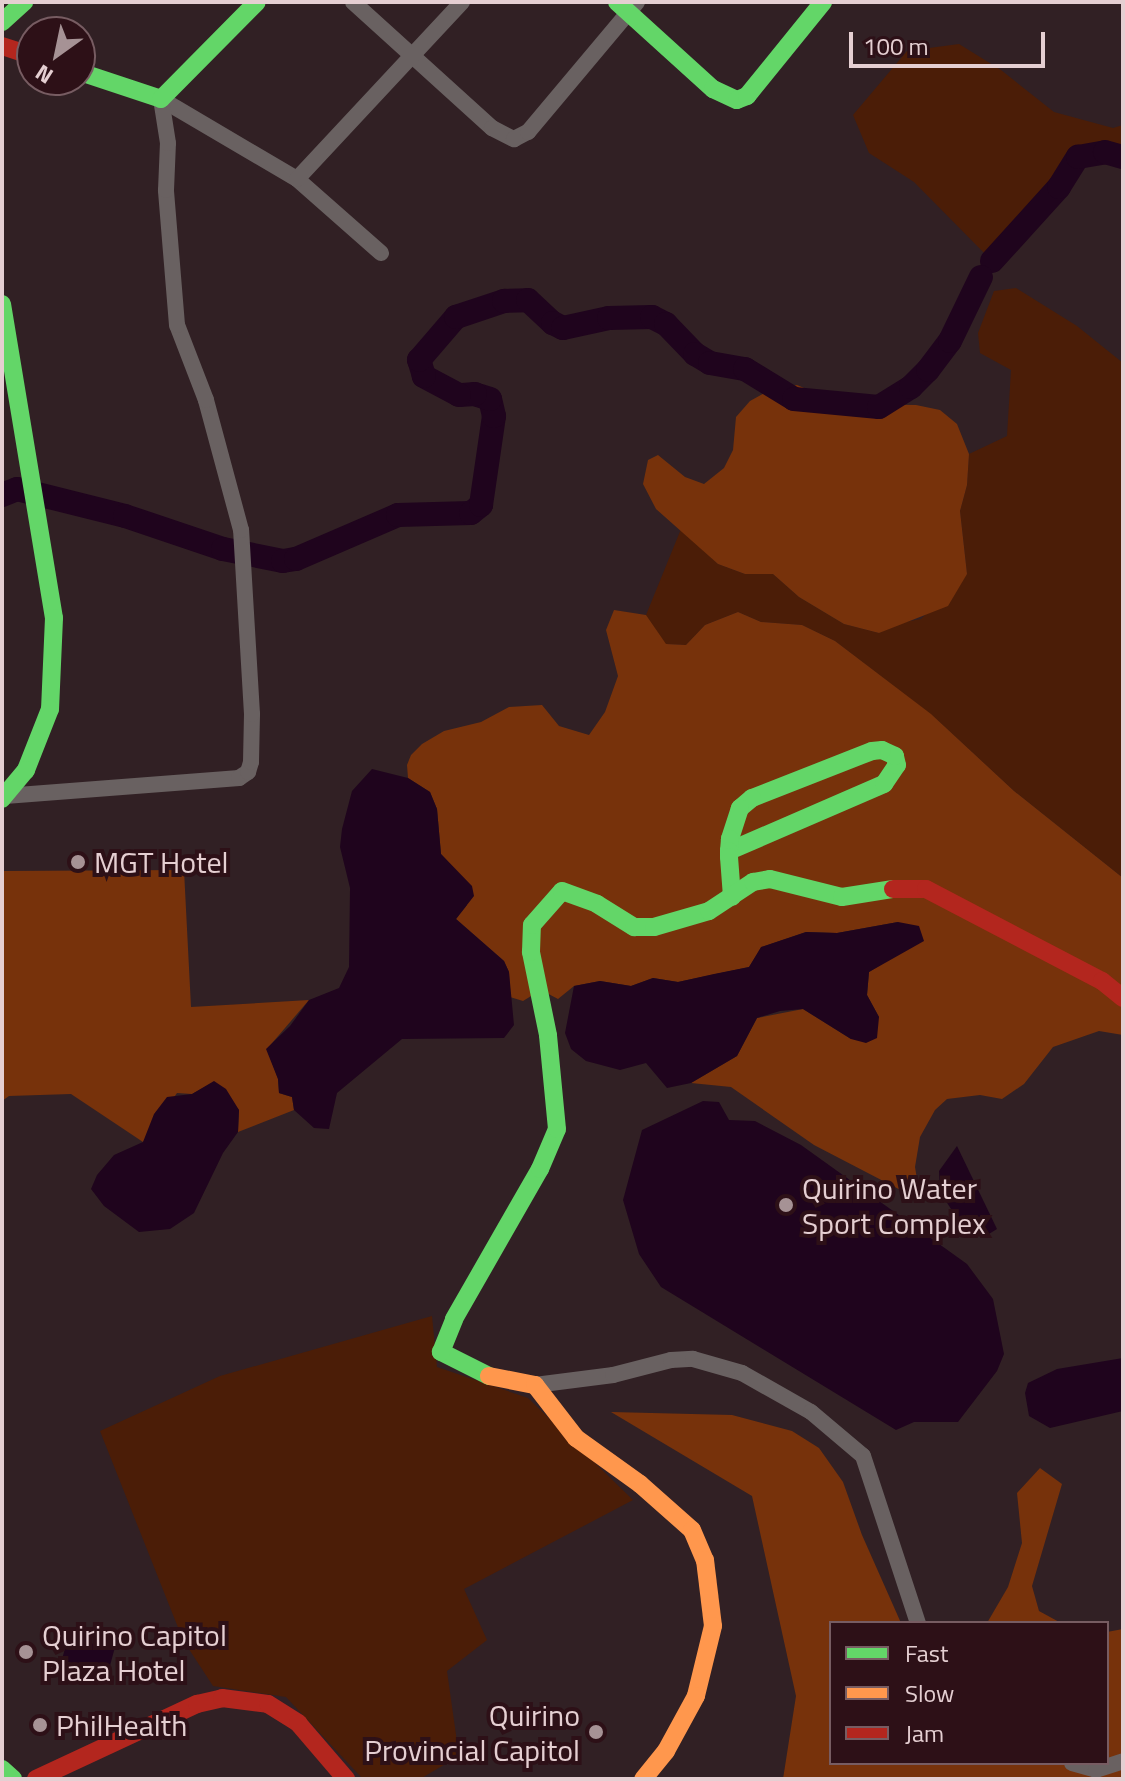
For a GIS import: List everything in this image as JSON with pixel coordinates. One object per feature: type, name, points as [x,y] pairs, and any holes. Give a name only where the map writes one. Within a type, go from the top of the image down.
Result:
[{"type":"street","points":[[2,22],[24,2]]},
{"type":"street","points":[[161,99],[257,2]]},
{"type":"street","points":[[353,2],[501,135],[514,139],[528,132],[627,5],[713,89],[730,99],[747,96],[823,2]]},
{"type":"street","points":[[297,179],[462,2]]},
{"type":"street","points":[[96,77],[161,99],[297,179],[381,253]]},
{"type":"street","points":[[4,798],[103,791],[245,775],[251,762],[252,714],[241,530],[206,400],[177,325],[166,190],[168,143],[161,99]]},
{"type":"street","points":[[2,304],[29,451],[54,618],[50,709],[26,770],[4,798]]},
{"type":"street","points":[[729,851],[873,790],[892,775],[897,765],[895,756],[882,750],[872,751],[752,798],[735,818],[729,851],[732,897]]},
{"type":"street","points":[[917,1621],[910,1609],[863,1456],[811,1412],[742,1373],[693,1359],[671,1360],[613,1375],[535,1385],[486,1375],[441,1352],[454,1319],[545,1158],[557,1129],[548,1035],[531,952],[532,925],[562,891],[597,904],[634,927],[681,920],[732,897],[753,882],[770,879],[842,897],[898,888],[926,889],[1102,981],[1123,998]]},
{"type":"street","points":[[535,1385],[576,1438],[640,1484],[692,1530],[705,1560],[713,1626],[696,1696],[666,1751],[643,1779]]},
{"type":"street","points":[[36,1779],[197,1704],[222,1698],[268,1704],[298,1723],[346,1779]]},
{"type":"street","points":[[1079,1765],[1096,1770],[1123,1761]]},
{"type":"street","points":[[2,1769],[13,1779]]},
{"type":"shaded area","points":[[959,44],[1001,70],[1054,112],[1113,128],[1123,125],[1123,157],[1105,152],[1085,153],[992,261],[914,182],[869,153],[853,115],[907,51]]},
{"type":"shaded area","points":[[1016,288],[1077,326],[1123,363],[1123,878],[1014,791],[934,717],[835,641],[802,625],[761,622],[738,612],[705,625],[686,645],[665,644],[646,615],[681,529],[718,564],[745,574],[773,574],[799,597],[844,624],[879,633],[899,623],[921,619],[967,574],[960,511],[967,485],[969,454],[1007,436],[1011,370],[980,353],[978,333],[994,291]]},
{"type":"shaded area","points":[[797,385],[842,404],[916,405],[940,410],[957,424],[969,454],[967,485],[960,511],[967,574],[948,606],[879,633],[844,624],[799,597],[773,574],[745,574],[718,564],[656,509],[643,484],[648,460],[658,455],[685,477],[704,484],[724,468],[733,450],[736,417],[750,401],[770,390]]},
{"type":"shaded area","points":[[614,610],[646,615],[666,644],[686,645],[705,625],[738,612],[761,622],[802,625],[835,641],[931,714],[1014,791],[1123,878],[1123,1035],[1099,1031],[1053,1047],[1024,1084],[1002,1099],[980,1095],[947,1099],[935,1110],[920,1137],[915,1167],[918,1185],[914,1197],[814,1145],[731,1087],[691,1083],[737,1056],[757,1018],[803,1009],[851,1039],[879,1017],[867,995],[869,972],[882,964],[898,922],[837,933],[806,932],[762,947],[749,967],[678,982],[653,978],[631,986],[600,981],[574,986],[558,999],[541,990],[523,1001],[510,997],[509,972],[504,961],[456,919],[467,905],[450,864],[441,854],[437,809],[430,792],[408,778],[407,765],[411,755],[422,744],[444,731],[481,722],[509,707],[542,705],[559,726],[589,735],[605,712],[618,676],[606,630]]},
{"type":"shaded area","points":[[372,769],[408,778],[430,792],[437,809],[441,854],[472,886],[474,896],[456,919],[504,961],[509,972],[514,1025],[504,1038],[402,1039],[337,1093],[329,1129],[314,1128],[294,1110],[292,1097],[279,1093],[278,1079],[266,1049],[290,1026],[309,1000],[339,988],[349,967],[350,888],[340,847],[342,829],[352,791]]},
{"type":"shaded area","points":[[184,870],[191,1007],[309,1000],[267,1049],[278,1079],[279,1093],[292,1097],[294,1110],[238,1132],[239,1110],[214,1082],[192,1094],[177,1093],[143,1142],[71,1094],[9,1096],[2,1101],[2,871]]},
{"type":"shaded area","points":[[898,922],[919,926],[924,941],[869,972],[867,995],[879,1017],[877,1038],[866,1043],[851,1039],[803,1009],[780,1011],[757,1018],[737,1056],[691,1083],[667,1088],[646,1063],[620,1070],[586,1061],[571,1049],[565,1033],[574,986],[600,981],[631,986],[653,978],[678,982],[749,967],[761,947],[806,932],[837,933]]},
{"type":"shaded area","points":[[214,1081],[226,1089],[239,1110],[238,1132],[223,1153],[194,1213],[170,1229],[139,1232],[104,1206],[91,1189],[97,1175],[114,1155],[143,1142],[154,1114],[167,1097],[192,1094]]},
{"type":"shaded area","points":[[703,1101],[719,1102],[729,1120],[755,1121],[801,1145],[967,1264],[993,1299],[1004,1354],[997,1371],[958,1422],[914,1422],[896,1430],[661,1287],[639,1254],[623,1200],[642,1130]]},
{"type":"shaded area","points":[[957,1146],[997,1229],[984,1237],[953,1212],[940,1192],[939,1171]]},
{"type":"shaded area","points":[[432,1316],[437,1367],[528,1398],[633,1500],[464,1589],[487,1640],[447,1671],[459,1756],[420,1779],[363,1779],[286,1697],[213,1686],[183,1640],[100,1431],[220,1376]]},
{"type":"shaded area","points":[[1123,1358],[1123,1411],[1050,1428],[1029,1416],[1025,1393],[1028,1383],[1057,1369]]},
{"type":"shaded area","points":[[611,1412],[732,1415],[792,1431],[819,1448],[843,1482],[862,1535],[900,1621],[829,1621],[829,1765],[1109,1765],[1109,1632],[1123,1629],[1123,1779],[783,1779],[796,1696],[752,1496]]},
{"type":"shaded area","points":[[1040,1468],[1062,1484],[1032,1586],[1039,1611],[1057,1621],[988,1621],[1008,1587],[1022,1543],[1017,1493]]},
{"type":"shaded area","points":[[68,1637],[114,1649],[108,1673],[62,1660]]},
{"type":"waterway","points":[[992,261],[1059,187],[1078,157],[1105,152],[1123,157]]},
{"type":"waterway","points":[[2,495],[17,489],[125,516],[223,549],[283,561],[296,559],[398,515],[471,513],[481,505],[494,416],[490,399],[475,394],[459,395],[424,376],[419,360],[456,317],[504,301],[528,300],[563,328],[609,318],[652,317],[666,324],[695,354],[710,363],[745,369],[794,399],[879,407],[911,387],[928,370],[950,341],[981,277]]},
{"type":"traffic: fast","points":[[2,22],[24,2]]},
{"type":"traffic: fast","points":[[96,77],[161,99],[257,2]]},
{"type":"traffic: fast","points":[[617,2],[713,89],[737,100],[747,96],[823,2]]},
{"type":"traffic: fast","points":[[2,304],[54,618],[50,709],[26,770],[2,799]]},
{"type":"traffic: fast","points":[[729,851],[884,784],[897,765],[895,756],[882,750],[872,751],[752,798],[740,808],[730,839],[729,851],[729,857],[732,897]]},
{"type":"traffic: fast","points":[[489,1376],[441,1352],[454,1319],[540,1169],[557,1129],[548,1035],[531,952],[532,925],[562,891],[597,904],[634,927],[654,927],[709,911],[753,882],[770,879],[842,897],[893,889]]},
{"type":"traffic: fast","points":[[2,1769],[13,1779]]},
{"type":"traffic: slow","points":[[489,1376],[535,1385],[576,1438],[640,1484],[692,1530],[705,1560],[713,1626],[696,1696],[666,1751],[643,1779]]},
{"type":"traffic: jam","points":[[2,46],[16,51]]},
{"type":"traffic: jam","points":[[893,889],[926,889],[1102,981],[1123,998]]},
{"type":"traffic: jam","points":[[36,1779],[197,1704],[222,1698],[268,1704],[298,1723],[346,1779]]},
{"type":"place","name":"MGT Hotel","points":[[78,862]]},
{"type":"place","name":"Quirino Water Sport Complex","points":[[786,1205]]},
{"type":"place","name":"Quirino Capitol Plaza Hotel","points":[[26,1652]]},
{"type":"place","name":"PhilHealth","points":[[40,1725]]},
{"type":"place","name":"Quirino Provincial Capitol","points":[[596,1732]]}]
